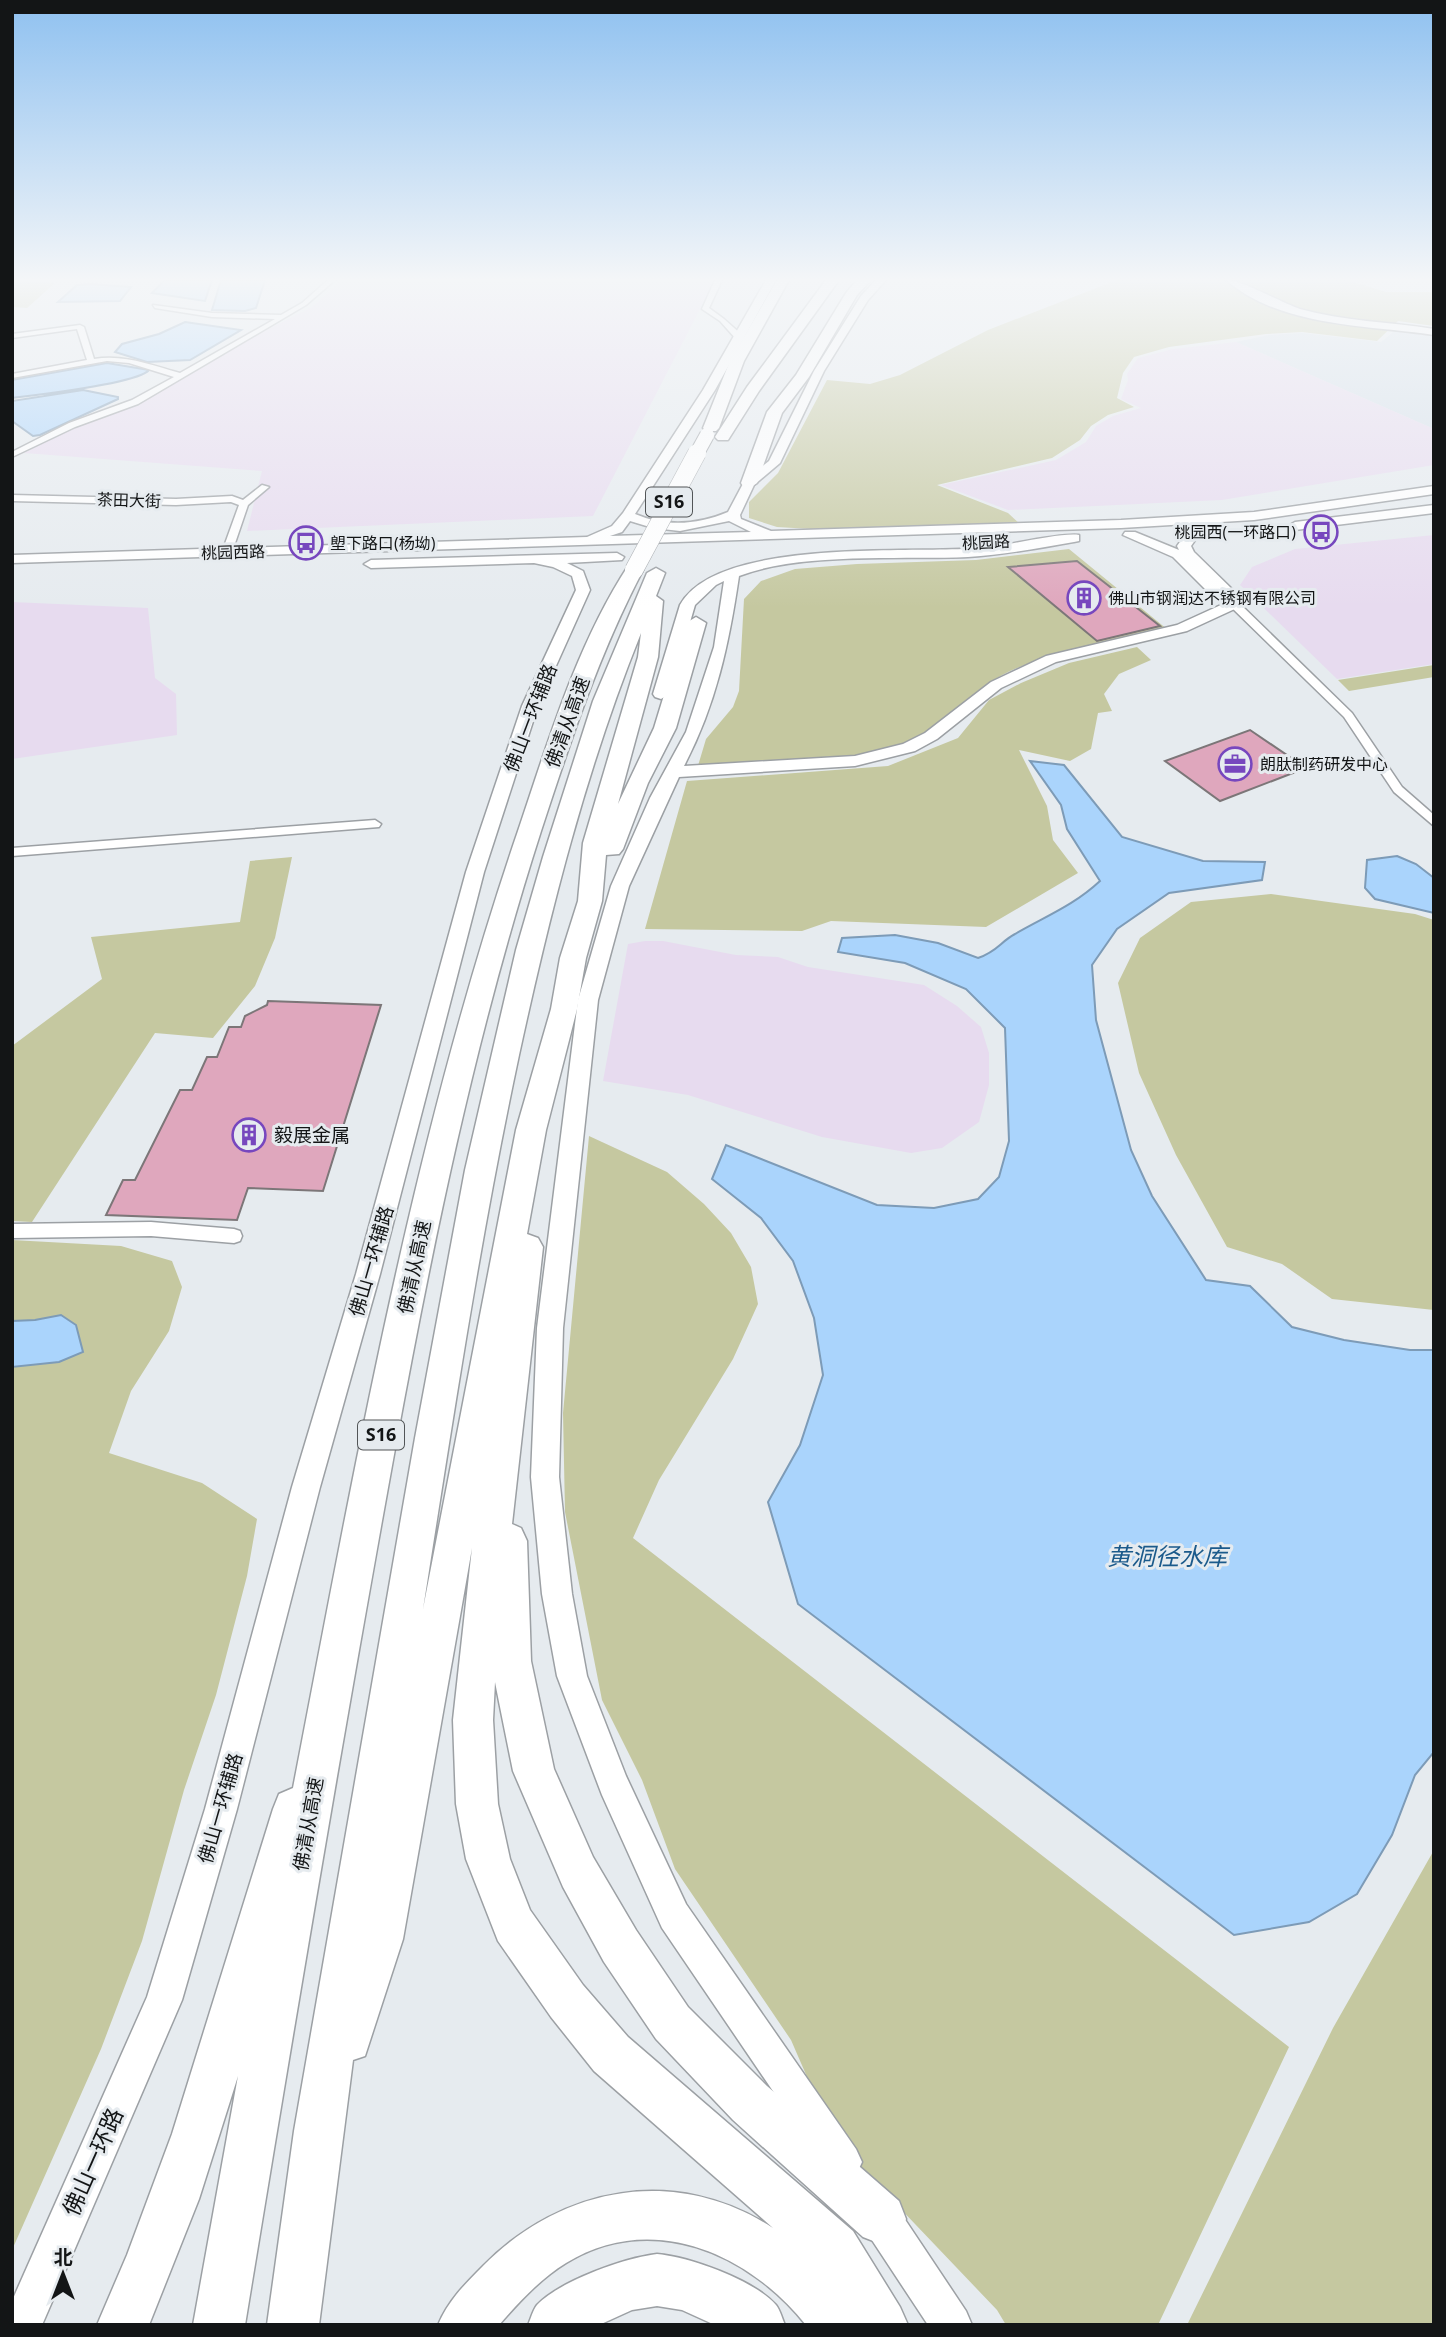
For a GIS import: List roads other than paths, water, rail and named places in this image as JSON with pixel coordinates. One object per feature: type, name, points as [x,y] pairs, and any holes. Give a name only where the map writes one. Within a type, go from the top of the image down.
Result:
[{"type":"highway","points":[[714,433],[718,404],[725,389]]},
{"type":"highway","name":"佛清从高速","points":[[219,2325],[338,1665],[416,1255],[490,957],[512,881],[572,705],[615,604],[649,566],[679,519],[714,433],[743,389]]},
{"type":"highway","name":"佛清从高速","points":[[714,433],[753,389]]},
{"type":"highway","points":[[749,483],[785,389]]},
{"type":"highway","points":[[775,412],[793,389]]},
{"type":"highway","points":[[590,901],[595,843],[648,657],[649,566]]},
{"type":"highway","name":"佛清从高速","points":[[293,2325],[318,2132],[432,1438],[480,1170],[529,950],[547,883],[603,701],[649,566]]},
{"type":"highway","points":[[636,783],[665,728],[696,623]]},
{"type":"highway","points":[[318,2132],[381,1939],[528,1143],[564,1009],[573,958],[590,901],[636,783],[661,694]]},
{"type":"highway","points":[[547,1070],[510,1402],[477,1661],[473,1720],[477,1804],[488,1859],[514,1925],[567,2001],[611,2054],[835,2249],[882,2325]]},
{"type":"highway","points":[[510,1402],[508,1550],[511,1661],[534,1771],[578,1872],[620,1946],[672,2023],[750,2103],[881,2219]]},
{"type":"highway","points":[[124,2320],[178,2189],[213,2083],[338,1665]]},
{"type":"highway","points":[[464,2325],[505,2279],[549,2244],[596,2222],[644,2214],[694,2218],[742,2236],[793,2271],[840,2325]]},
{"type":"highway","points":[[554,2325],[564,2316],[606,2293],[657,2280],[704,2291],[750,2315],[760,2325]]},
{"type":"main road","points":[[580,542],[617,528],[710,389]]},
{"type":"main road","points":[[628,515],[646,523],[683,527],[712,523],[733,516],[749,483],[774,463],[810,389]]},
{"type":"main road","name":"桃园路","points":[[580,542],[1121,524],[1254,516],[1434,490]]},
{"type":"main road","name":"桃园路","points":[[762,551],[1194,532],[1365,519],[1434,509]]},
{"type":"main road","points":[[733,516],[735,521],[751,529],[783,537]]},
{"type":"main road","points":[[1194,532],[1184,546],[1188,554],[1229,594],[1234,604]]},
{"type":"main road","points":[[1130,535],[1178,554],[1219,595],[1234,604]]},
{"type":"main road","points":[[661,694],[690,599],[706,584],[758,564],[999,551],[1074,538]]},
{"type":"main road","name":"桃园西路","points":[[12,559],[580,542]]},
{"type":"main road","points":[[360,564],[537,560],[649,566]]},
{"type":"main road","name":"佛山一环辅路","points":[[164,2000],[221,1810],[302,1501],[368,1274],[471,885],[527,715],[583,590],[578,574],[571,569],[537,560]]},
{"type":"main road","points":[[696,623],[708,595],[732,574]]},
{"type":"main road","points":[[732,574],[721,647],[694,732],[620,886],[588,1000],[550,1328],[545,1477],[557,1594],[572,1676],[613,1784],[674,1916],[952,2325]]},
{"type":"main road","points":[[673,772],[855,761],[909,748],[931,736],[996,685],[1051,659],[1182,628],[1234,604]]},
{"type":"main road","name":"佛山一环路","points":[[22,2325],[164,2000]]},
{"type":"street","points":[[12,455],[72,425],[135,402],[157,389]]},
{"type":"street","points":[[228,552],[244,504],[265,487]]},
{"type":"street","name":"茶田大街","points":[[12,498],[176,502],[232,499],[244,504]]},
{"type":"street","points":[[1234,604],[1348,715],[1398,789],[1434,822]]},
{"type":"street","points":[[12,852],[375,824]]},
{"type":"street","points":[[12,1231],[150,1229],[234,1236]]},
{"type":"water","points":[[12,389],[79,389],[63,392],[12,398]]},
{"type":"water","points":[[83,390],[118,399],[40,435],[33,436],[12,421],[12,401]]},
{"type":"water","name":"黄洞径水库","points":[[1030,761],[1064,765],[1122,837],[1203,861],[1265,862],[1262,880],[1169,893],[1117,929],[1092,965],[1096,1020],[1131,1150],[1152,1196],[1206,1280],[1250,1286],[1292,1327],[1344,1340],[1410,1350],[1434,1350],[1434,1752],[1415,1775],[1392,1835],[1357,1894],[1309,1922],[1234,1935],[798,1604],[768,1502],[800,1445],[823,1375],[814,1318],[793,1261],[761,1218],[712,1179],[726,1145],[877,1205],[934,1208],[978,1199],[999,1177],[1009,1141],[1005,1028],[966,989],[905,963],[838,952],[842,938],[895,935],[938,943],[978,958],[1069,904],[1100,881],[1067,829],[1061,805]]},
{"type":"water","points":[[1397,856],[1416,864],[1434,878],[1434,913],[1375,899],[1365,888],[1367,860]]},
{"type":"water","points":[[61,1315],[76,1325],[83,1352],[59,1362],[12,1367],[12,1321]]},
{"type":"place","name":"桃园西(一环路口)","points":[[1321,532]]},
{"type":"place","name":"塱下路口(杨坳)","points":[[306,543]]},
{"type":"place","name":"佛山市钢润达不锈钢有限公司","points":[[1084,598]]},
{"type":"place","name":"朗肽制药研发中心","points":[[1235,764]]},
{"type":"place","name":"毅展金属","points":[[249,1135]]}]
